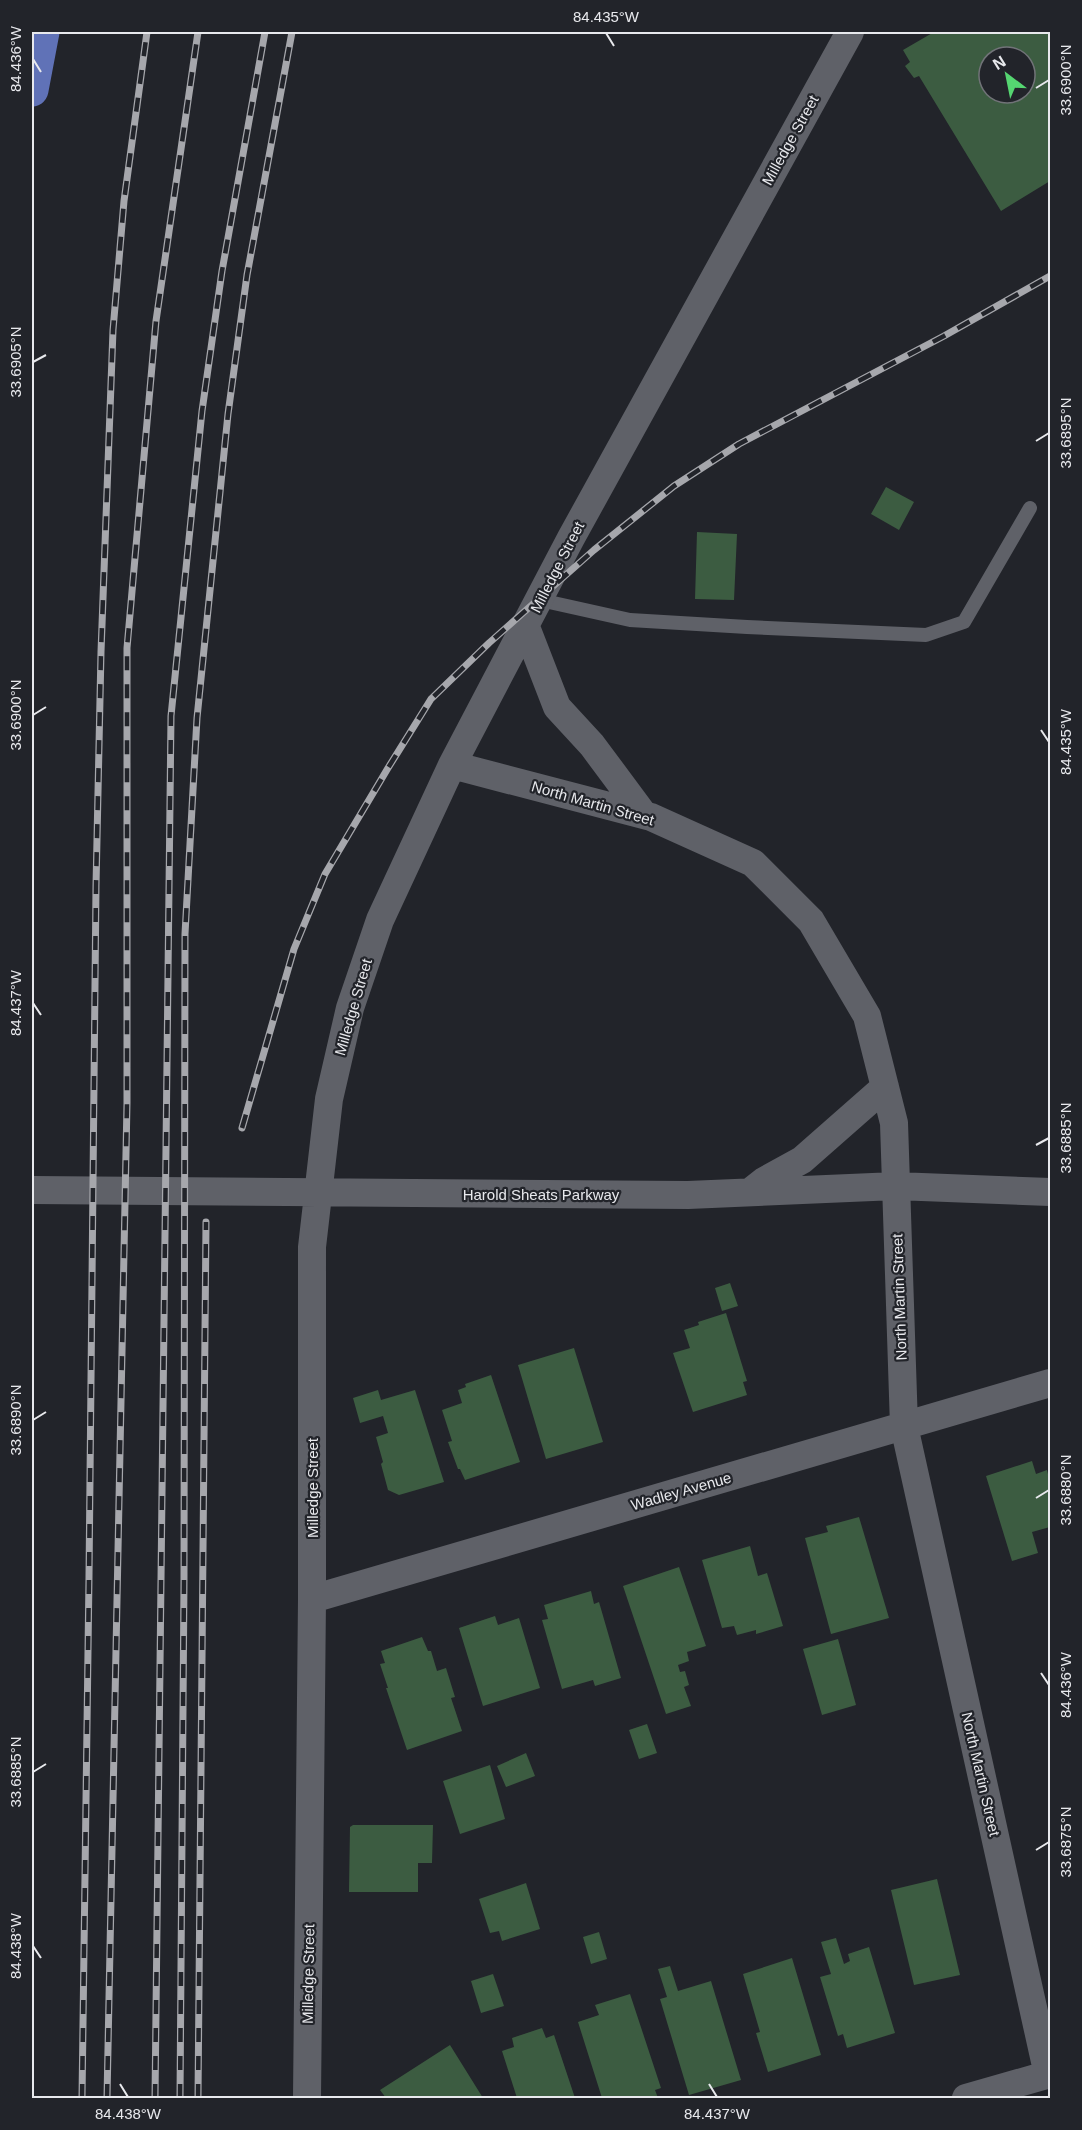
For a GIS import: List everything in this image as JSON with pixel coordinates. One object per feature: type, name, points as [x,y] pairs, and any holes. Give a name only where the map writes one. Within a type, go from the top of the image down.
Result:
[{"type":"main road","points":[[32,90],[43,32]]},
{"type":"street","name":"Milledge Street","points":[[307,2098],[312,1599],[312,1247],[328,1099],[350,1008],[380,920],[452,765],[571,538],[850,32]]},
{"type":"street","points":[[526,627],[557,707],[592,745],[644,815]]},
{"type":"street","name":"North Martin Street","points":[[452,765],[644,815],[753,863],[812,921],[867,1016],[894,1123],[904,1426],[1049,2075]]},
{"type":"street","points":[[750,1192],[764,1181],[802,1160],[885,1087]]},
{"type":"street","name":"Harold Sheats Parkway","points":[[32,1190],[688,1195],[896,1186],[1050,1192]]},
{"type":"street","name":"Wadley Avenue","points":[[312,1599],[1050,1383]]},
{"type":"street","points":[[966,2098],[1049,2075]]},
{"type":"lane","points":[[540,600],[630,620],[926,635],[964,622],[1030,508]]},
{"type":"building","points":[[934,32],[1050,32],[1050,181],[1001,211],[919,76],[914,78],[905,66],[910,62],[903,50]]},
{"type":"building","points":[[886,487],[914,502],[899,530],[871,514]]},
{"type":"building","points":[[697,532],[737,534],[734,600],[695,599]]},
{"type":"building","points":[[730,1283],[738,1306],[722,1311],[715,1288]]},
{"type":"building","points":[[726,1313],[747,1381],[743,1382],[747,1395],[693,1412],[673,1353],[690,1348],[684,1330],[699,1325],[698,1322]]},
{"type":"building","points":[[574,1348],[603,1442],[546,1459],[518,1365]]},
{"type":"building","points":[[491,1375],[520,1462],[465,1480],[458,1469],[448,1442],[452,1441],[442,1410],[462,1403],[458,1390],[466,1387],[465,1384]]},
{"type":"building","points":[[378,1390],[381,1400],[415,1390],[444,1482],[399,1495],[388,1490],[376,1437],[388,1433],[383,1416],[360,1423],[353,1398]]},
{"type":"building","points":[[1032,1461],[1036,1474],[1047,1470],[1050,1482],[1050,1527],[1032,1532],[1038,1553],[1012,1561],[986,1476]]},
{"type":"building","points":[[859,1517],[889,1618],[831,1634],[805,1538],[828,1532],[826,1526]]},
{"type":"building","points":[[750,1546],[758,1576],[767,1573],[783,1626],[756,1634],[756,1630],[737,1635],[734,1626],[722,1628],[702,1560]]},
{"type":"building","points":[[679,1567],[706,1646],[687,1652],[689,1661],[678,1665],[680,1672],[685,1671],[689,1685],[684,1687],[691,1706],[666,1714],[623,1586]]},
{"type":"building","points":[[591,1591],[594,1604],[599,1602],[621,1678],[595,1686],[593,1680],[562,1689],[542,1620],[548,1619],[544,1605]]},
{"type":"building","points":[[495,1616],[498,1625],[519,1618],[540,1688],[483,1706],[459,1628]]},
{"type":"building","points":[[422,1637],[428,1651],[431,1651],[437,1671],[446,1668],[455,1697],[451,1698],[462,1731],[407,1750],[386,1688],[388,1688],[380,1664],[385,1663],[381,1651]]},
{"type":"building","points":[[838,1639],[856,1705],[822,1715],[803,1649]]},
{"type":"building","points":[[647,1724],[657,1753],[639,1759],[629,1730]]},
{"type":"building","points":[[526,1753],[535,1776],[506,1787],[497,1766]]},
{"type":"building","points":[[490,1765],[505,1819],[460,1834],[443,1781]]},
{"type":"building","points":[[353,1825],[433,1825],[432,1863],[418,1863],[418,1892],[349,1892],[350,1827]]},
{"type":"building","points":[[937,1879],[960,1975],[914,1985],[891,1890]]},
{"type":"building","points":[[526,1883],[540,1929],[502,1941],[499,1931],[490,1933],[479,1899]]},
{"type":"building","points":[[599,1932],[607,1959],[591,1964],[583,1937]]},
{"type":"building","points":[[836,1938],[844,1964],[850,1961],[848,1954],[869,1947],[895,2033],[847,2048],[843,2034],[838,2036],[820,1977],[831,1974],[821,1942]]},
{"type":"building","points":[[792,1958],[821,2055],[768,2072],[756,2033],[760,2032],[743,1974]]},
{"type":"building","points":[[670,1966],[678,1991],[711,1981],[741,2080],[689,2095],[660,1999],[667,1997],[658,1969]]},
{"type":"building","points":[[493,1974],[504,2006],[481,2013],[471,1981]]},
{"type":"building","points":[[630,1994],[661,2088],[655,2090],[658,2098],[602,2098],[578,2022],[599,2015],[595,2005]]},
{"type":"building","points":[[542,2028],[546,2038],[554,2035],[575,2098],[517,2098],[502,2051],[514,2047],[512,2038]]},
{"type":"building","points":[[450,2045],[483,2098],[386,2098],[380,2090]]},
{"type":"railway","points":[[82,2098],[96,886],[101,652],[113,330],[124,201],[147,32]]},
{"type":"railway","points":[[107,2098],[127,1103],[127,648],[156,321],[198,32]]},
{"type":"railway","points":[[155,2098],[171,716],[202,411],[222,271],[265,32]]},
{"type":"railway","points":[[180,2098],[185,934],[197,718],[228,414],[247,275],[292,32]]},
{"type":"railway","points":[[242,1128],[294,949],[325,874],[431,699],[489,643],[594,550],[674,486],[739,444],[944,336],[1050,276]]},
{"type":"railway","points":[[198,2098],[206,1222]]}]
